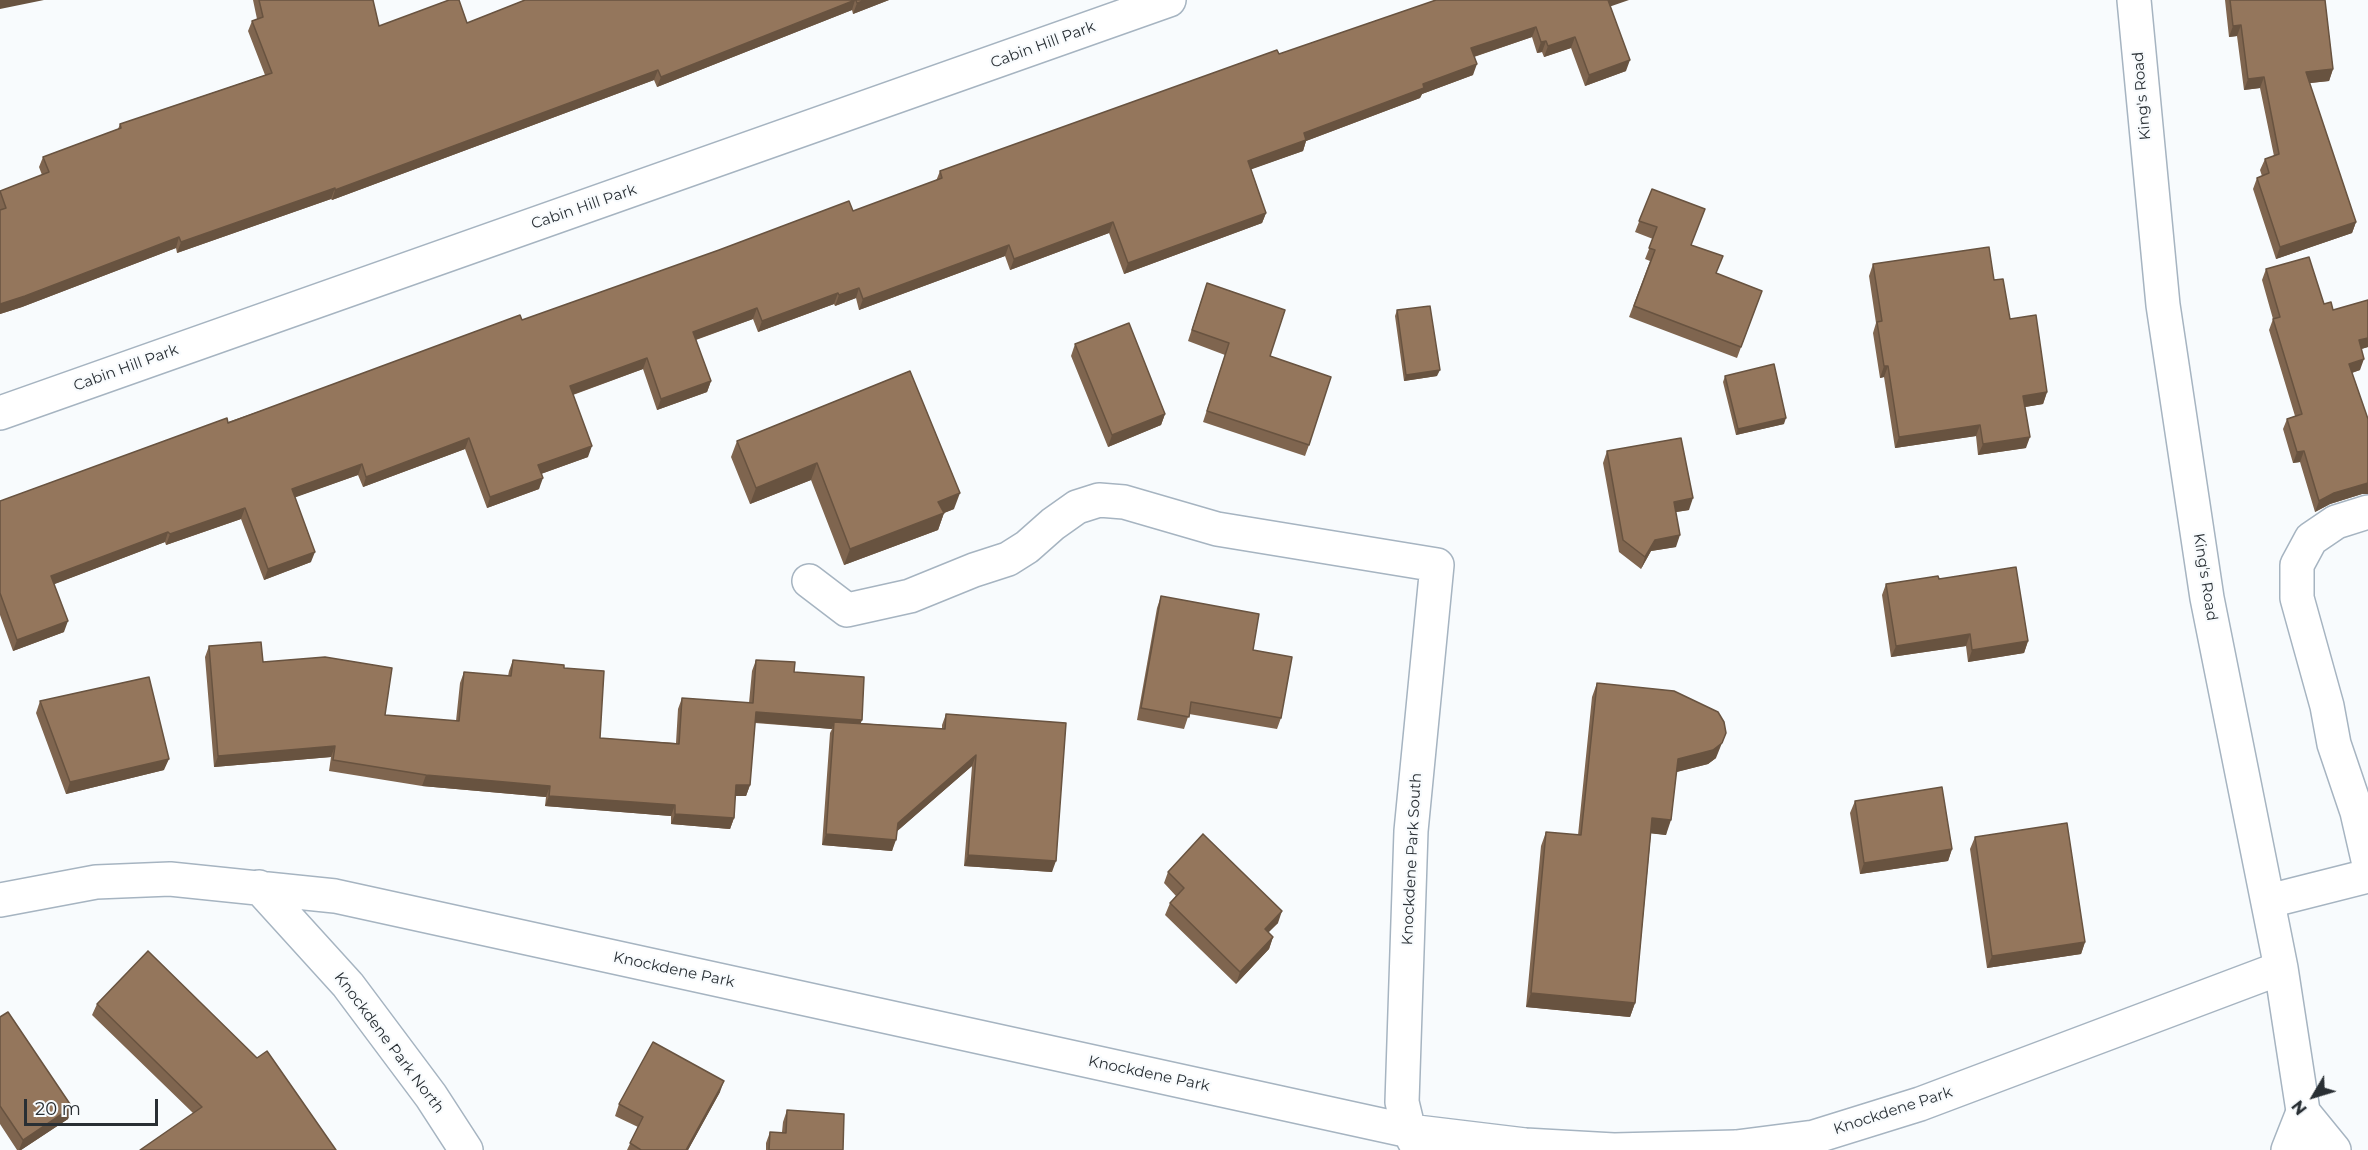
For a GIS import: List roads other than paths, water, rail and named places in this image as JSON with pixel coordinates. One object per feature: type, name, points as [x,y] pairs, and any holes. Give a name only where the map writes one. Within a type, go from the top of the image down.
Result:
[{"type":"main road","name":"Cabin Hill Park","points":[[0,413],[1169,0]]},
{"type":"main road","name":"King's Road","points":[[2134,0],[2150,182],[2168,340],[2207,598],[2269,901],[2309,1150]]},
{"type":"main road","name":"Knockdene Park South","points":[[809,581],[847,610],[910,596],[1008,559],[1027,547],[1077,507],[1099,500],[1124,502],[1217,529],[1437,565],[1411,831],[1402,1101],[1414,1141]]},
{"type":"main road","points":[[2368,512],[2336,522],[2311,539],[2297,565],[2297,598],[2327,706],[2334,744],[2357,812],[2368,860]]},
{"type":"main road","points":[[2269,901],[2368,876]]},
{"type":"main road","name":"Knockdene Park","points":[[0,900],[96,882],[170,879],[334,896],[1414,1141],[1614,1150],[1736,1147],[1814,1137],[1920,1104],[2281,968]]},
{"type":"main road","name":"Knockdene Park North","points":[[259,887],[348,985],[431,1096],[466,1150]]},
{"type":"main road","points":[[2288,1150],[2303,1112],[2334,1150]]}]
